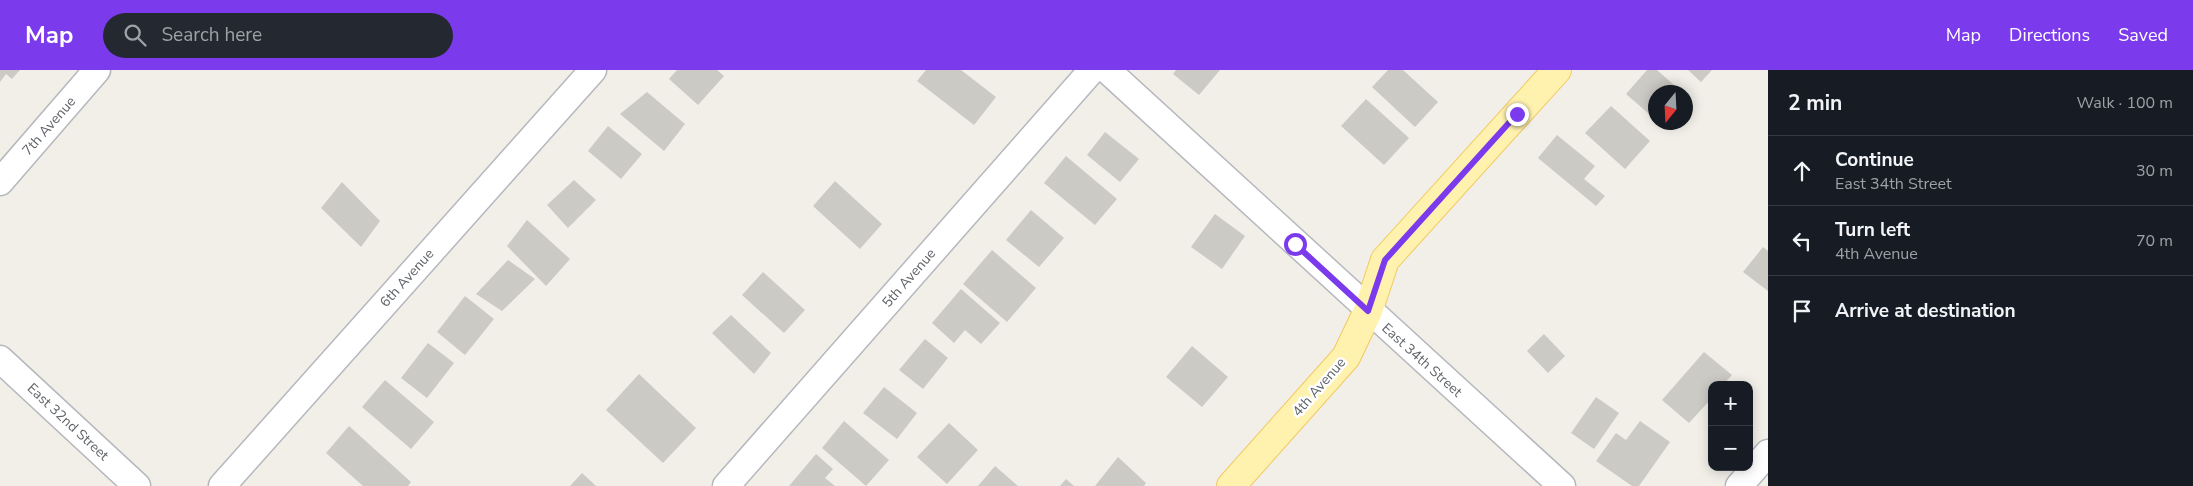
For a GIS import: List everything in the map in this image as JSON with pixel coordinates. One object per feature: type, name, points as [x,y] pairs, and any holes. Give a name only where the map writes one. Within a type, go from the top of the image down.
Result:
[{"type":"main road","name":"4th Avenue","points":[[1231,486],[1346,357],[1368,311],[1385,260],[1557,70]]},
{"type":"street","name":"7th Avenue","points":[[0,182],[97,70]]},
{"type":"street","name":"6th Avenue","points":[[222,486],[593,70]]},
{"type":"street","name":"5th Avenue","points":[[726,486],[1092,70]]},
{"type":"street","name":"East 34th Street","points":[[1107,70],[1368,311],[1562,486]]},
{"type":"street","name":"East 32nd Street","points":[[0,359],[137,486]]},
{"type":"street","points":[[1738,486],[1768,453]]},
{"type":"building","points":[[0,70],[20,70],[12,79],[6,74],[0,82]]},
{"type":"building","points":[[677,70],[717,70],[724,76],[698,105],[669,79]]},
{"type":"building","points":[[926,70],[961,70],[996,97],[974,125],[917,81]]},
{"type":"building","points":[[1176,70],[1220,70],[1199,95],[1173,74]]},
{"type":"building","points":[[1388,70],[1403,70],[1438,102],[1415,127],[1372,87]]},
{"type":"building","points":[[1647,70],[1657,70],[1674,85],[1648,85],[1648,113],[1626,94]]},
{"type":"building","points":[[1688,70],[1712,70],[1701,82]]},
{"type":"building","points":[[647,92],[685,124],[664,151],[620,114]]},
{"type":"building","points":[[1366,99],[1409,138],[1384,165],[1341,126]]},
{"type":"building","points":[[1611,106],[1650,141],[1625,169],[1585,133]]},
{"type":"building","points":[[608,126],[642,154],[621,179],[588,151]]},
{"type":"building","points":[[1105,132],[1139,159],[1120,182],[1087,155]]},
{"type":"building","points":[[1557,135],[1595,166],[1584,179],[1605,196],[1596,206],[1538,158]]},
{"type":"building","points":[[1066,156],[1117,199],[1095,225],[1044,183]]},
{"type":"building","points":[[574,180],[596,200],[568,228],[547,205]]},
{"type":"building","points":[[835,181],[882,224],[860,249],[813,206]]},
{"type":"building","points":[[342,182],[380,221],[361,247],[321,208]]},
{"type":"building","points":[[1031,210],[1064,238],[1039,267],[1006,240]]},
{"type":"building","points":[[1215,214],[1245,236],[1222,269],[1191,247]]},
{"type":"building","points":[[527,220],[570,259],[546,286],[507,246]]},
{"type":"building","points":[[1763,247],[1768,251],[1768,291],[1743,272]]},
{"type":"building","points":[[992,250],[1036,288],[1007,322],[963,284]]},
{"type":"building","points":[[508,260],[535,279],[502,311],[476,294]]},
{"type":"building","points":[[763,272],[805,310],[784,333],[742,295]]},
{"type":"building","points":[[961,289],[1000,323],[981,344],[965,330],[954,343],[932,323]]},
{"type":"building","points":[[465,296],[494,319],[465,355],[437,332]]},
{"type":"building","points":[[731,315],[771,353],[754,374],[712,333]]},
{"type":"building","points":[[1544,334],[1565,356],[1548,373],[1527,351]]},
{"type":"building","points":[[925,339],[948,358],[923,389],[899,370]]},
{"type":"building","points":[[428,343],[454,363],[427,398],[401,378]]},
{"type":"building","points":[[1192,346],[1228,377],[1202,407],[1166,377]]},
{"type":"building","points":[[1704,352],[1732,375],[1727,381],[1708,381],[1708,402],[1689,423],[1662,400]]},
{"type":"building","points":[[639,374],[696,428],[663,463],[606,410]]},
{"type":"building","points":[[385,380],[434,422],[411,449],[362,407]]},
{"type":"building","points":[[884,387],[917,413],[897,439],[863,413]]},
{"type":"building","points":[[1596,397],[1619,413],[1594,449],[1571,433]]},
{"type":"building","points":[[844,421],[889,460],[866,486],[822,448]]},
{"type":"building","points":[[1640,421],[1670,442],[1639,486],[1632,486],[1596,461],[1616,433],[1626,440]]},
{"type":"building","points":[[949,423],[978,450],[947,484],[917,457]]},
{"type":"building","points":[[349,426],[411,482],[408,486],[363,486],[326,453]]},
{"type":"building","points":[[816,454],[833,469],[825,478],[835,486],[789,486]]},
{"type":"building","points":[[1118,457],[1146,483],[1144,486],[1095,486]]},
{"type":"building","points":[[995,466],[1018,486],[978,486]]},
{"type":"building","points":[[582,473],[596,486],[570,486]]},
{"type":"building","points":[[1066,479],[1074,486],[1060,486]]},
{"type":"route","points":[[1295,244],[1368,311],[1385,260],[1517,114]]}]
